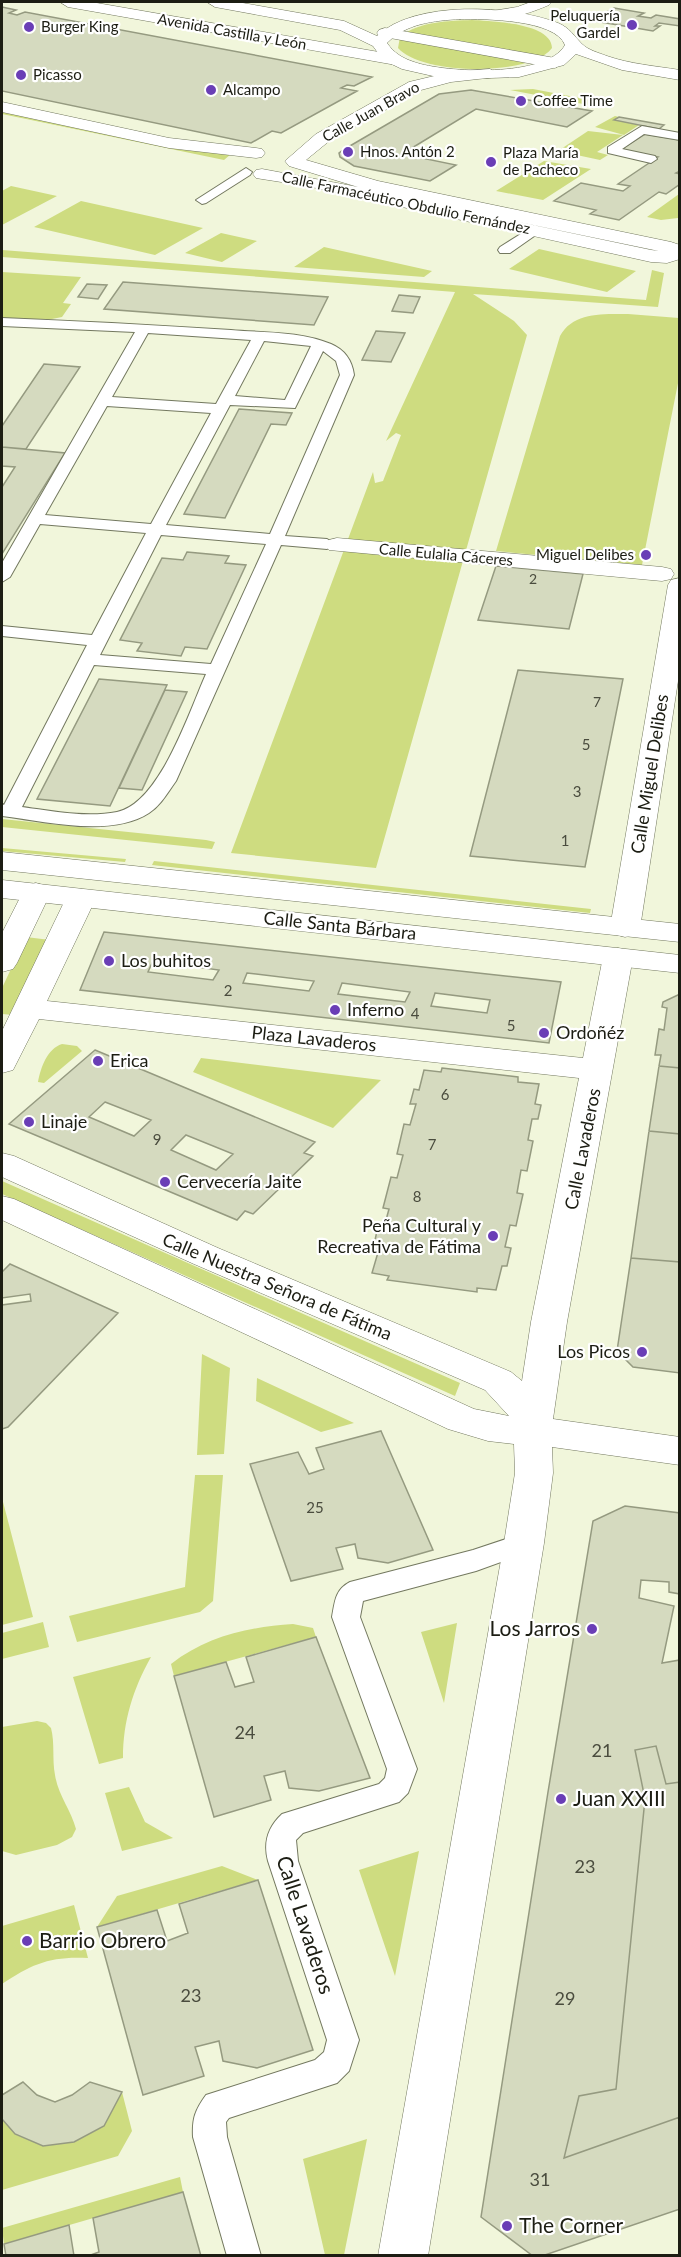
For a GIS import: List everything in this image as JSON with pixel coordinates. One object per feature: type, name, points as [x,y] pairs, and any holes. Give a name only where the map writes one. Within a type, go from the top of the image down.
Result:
[{"type":"street","name":"Avenida Castilla y León","points":[[68,2],[402,63],[440,72],[490,74]]},
{"type":"street","name":"Avenida Castilla y León","points":[[215,2],[344,26],[381,28]]},
{"type":"street","points":[[267,2],[381,28],[571,61],[680,86]]},
{"type":"street","points":[[491,15],[520,11],[544,2]]},
{"type":"street","points":[[551,26],[545,18],[545,11],[558,2]]},
{"type":"street","points":[[381,28],[423,19],[467,14],[534,21],[551,26],[570,38],[571,61]]},
{"type":"street","points":[[381,28],[385,53],[402,63]]},
{"type":"street","points":[[490,74],[514,73],[571,61],[606,61],[680,75]]},
{"type":"street","name":"Calle Juan Bravo","points":[[297,136],[399,82],[408,74],[402,63]]},
{"type":"street","name":"Calle Juan Bravo","points":[[275,155],[322,138],[415,86],[451,78],[490,74]]},
{"type":"street","name":"Calle Farmacéutico Obdulio Fernández","points":[[2,107],[169,143],[275,155],[375,186],[550,229],[659,257],[677,254],[676,250],[664,246],[550,229],[248,171],[2,118]]},
{"type":"street","points":[[275,155],[289,169],[248,171],[234,164],[240,157],[275,155]]},
{"type":"street","name":"Calle Eulalia Cáceres","points":[[332,544],[671,579]]},
{"type":"street","name":"Calle Miguel Delibes","points":[[625,928],[672,684],[671,579]]},
{"type":"street","name":"Calle Santa Bárbara","points":[[2,861],[680,933]]},
{"type":"street","name":"Calle Santa Bárbara","points":[[2,889],[680,964]]},
{"type":"street","points":[[2,963],[36,892]]},
{"type":"street","points":[[2,1063],[81,898]]},
{"type":"street","name":"Calle Lavaderos","points":[[498,1381],[523,1378],[541,1365],[618,957]]},
{"type":"street","name":"Plaza Lavaderos","points":[[29,1008],[598,1070]]},
{"type":"street","name":"Calle Nuestra Señora de Fátima","points":[[2,1164],[206,1256],[498,1381],[515,1395],[527,1410],[533,1430]]},
{"type":"street","points":[[2,1207],[461,1419],[488,1429],[533,1430],[680,1451]]},
{"type":"street","name":"Calle Lavaderos","points":[[403,2256],[524,1544],[534,1473],[533,1430],[546,1341]]},
{"type":"lane","points":[[651,159],[612,150],[642,130],[680,137]]},
{"type":"lane","points":[[202,200],[248,171]]},
{"type":"lane","points":[[505,250],[550,229]]},
{"type":"lane","points":[[2,322],[144,328],[260,336],[303,340],[328,346],[342,357],[347,375],[167,781],[155,798],[136,813],[116,819],[92,819],[6,810],[89,659],[260,336]]},
{"type":"lane","points":[[2,577],[144,328]]},
{"type":"lane","points":[[103,401],[290,405],[319,344]]},
{"type":"lane","points":[[34,519],[332,544]]},
{"type":"lane","points":[[2,632],[98,641]]},
{"type":"lane","points":[[89,659],[216,670]]},
{"type":"lane","name":"Calle Lavaderos","points":[[244,2256],[210,2137],[209,2118],[218,2106],[325,2072],[338,2060],[343,2040],[278,1846],[282,1832],[293,1823],[388,1794],[398,1785],[402,1769],[346,1617],[350,1595],[360,1590],[476,1560],[524,1544]]},
{"type":"green space","points":[[472,20],[531,28],[542,33],[549,40],[552,48],[540,57],[522,64],[476,69],[451,68],[429,63],[410,57],[398,48],[400,37],[416,28],[434,23]]},
{"type":"green space","points":[[533,89],[611,104],[604,108],[510,90]]},
{"type":"green space","points":[[2,111],[143,141],[231,154],[224,160],[2,114]]},
{"type":"green space","points":[[615,116],[619,117],[615,120],[639,125],[624,135],[595,127]]},
{"type":"green space","points":[[588,131],[623,135],[597,152],[608,155],[600,160],[558,151]]},
{"type":"green space","points":[[544,161],[591,169],[543,200],[496,191]]},
{"type":"green space","points":[[11,186],[57,196],[2,225],[2,191]]},
{"type":"green space","points":[[679,194],[678,218],[661,220],[647,217]]},
{"type":"green space","points":[[81,201],[203,228],[155,255],[34,227]]},
{"type":"green space","points":[[221,233],[257,241],[222,262],[185,253]]},
{"type":"green space","points":[[324,247],[432,271],[424,277],[294,267]]},
{"type":"green space","points":[[539,249],[636,271],[607,292],[509,269]]},
{"type":"green space","points":[[2,250],[646,300],[652,270],[664,273],[658,307],[473,294],[514,321],[527,335],[376,868],[231,853],[373,472],[375,483],[383,481],[401,435],[396,433],[386,441],[455,292],[2,257]]},
{"type":"green space","points":[[2,272],[81,277],[63,303],[71,304],[62,317],[42,321],[2,318]]},
{"type":"green space","points":[[628,314],[679,318],[679,378],[642,565],[496,551],[560,336],[573,322],[581,318]]},
{"type":"green space","points":[[2,819],[215,842],[212,849],[2,827]]},
{"type":"green space","points":[[2,848],[126,859],[125,862],[2,851]]},
{"type":"green space","points":[[154,861],[591,909],[590,913],[152,865]]},
{"type":"green space","points":[[26,937],[50,940],[14,1015],[2,1014],[2,988]]},
{"type":"green space","points":[[62,1044],[77,1046],[82,1051],[44,1083],[38,1082],[49,1054]]},
{"type":"green space","points":[[201,1058],[381,1080],[333,1128],[193,1072]]},
{"type":"green space","points":[[2,1181],[460,1383],[455,1396],[2,1194]]},
{"type":"green space","points":[[202,1354],[230,1368],[224,1454],[197,1455]]},
{"type":"green space","points":[[257,1378],[354,1423],[321,1432],[256,1401]]},
{"type":"green space","points":[[195,1475],[223,1475],[213,1601],[200,1612],[77,1642],[69,1616],[185,1587]]},
{"type":"green space","points":[[2,1498],[33,1617],[2,1625]]},
{"type":"green space","points":[[43,1622],[49,1647],[2,1659],[2,1633]]},
{"type":"green space","points":[[457,1623],[444,1703],[421,1632]]},
{"type":"green space","points":[[293,1624],[313,1628],[316,1637],[174,1676],[171,1664],[199,1646],[245,1631]]},
{"type":"green space","points":[[151,1657],[130,1706],[123,1744],[123,1758],[99,1764],[73,1677]]},
{"type":"green space","points":[[37,1721],[46,1723],[51,1728],[57,1782],[76,1829],[72,1837],[57,1845],[16,1855],[2,1851],[2,1727]]},
{"type":"green space","points":[[129,1787],[145,1822],[173,1838],[122,1851],[105,1793]]},
{"type":"green space","points":[[419,1851],[395,1976],[359,1870]]},
{"type":"green space","points":[[222,1866],[258,1880],[97,1927],[117,1896]]},
{"type":"green space","points":[[74,1905],[88,1958],[63,1958],[32,1966],[2,1984],[2,1926]]},
{"type":"green space","points":[[122,2092],[132,2131],[118,2156],[2,2190],[2,2119],[15,2134],[43,2146],[74,2142],[104,2126]]},
{"type":"green space","points":[[367,2139],[344,2255],[325,2255],[303,2159]]},
{"type":"green space","points":[[180,2177],[183,2192],[4,2244],[2,2228]]},
{"type":"building","points":[[2,7],[16,10],[9,13],[17,15],[25,12],[372,77],[354,86],[347,85],[341,88],[357,91],[281,133],[272,131],[251,143],[2,91]]},
{"type":"building","points":[[614,8],[644,13],[638,16],[651,18],[656,15],[680,19],[680,26],[659,23],[655,26],[660,26],[653,31],[595,21],[603,16],[612,16],[603,14]]},
{"type":"building","points":[[471,90],[592,111],[567,127],[476,109],[402,154],[456,165],[430,181],[354,166],[340,157],[339,153],[343,150],[439,94]]},
{"type":"building","points":[[619,117],[664,125],[659,129],[614,120]]},
{"type":"building","points":[[645,134],[680,140],[680,171],[676,173],[680,174],[680,184],[666,194],[659,192],[619,220],[590,214],[596,210],[554,201],[581,183],[623,191],[630,186],[618,184],[658,157],[620,150]]},
{"type":"building","points":[[123,282],[328,297],[314,325],[104,309]]},
{"type":"building","points":[[87,284],[107,285],[98,299],[78,297]]},
{"type":"building","points":[[399,295],[420,297],[413,313],[392,311]]},
{"type":"building","points":[[376,331],[405,333],[391,362],[362,360]]},
{"type":"building","points":[[44,364],[80,367],[26,449],[2,447],[2,426]]},
{"type":"building","points":[[239,409],[292,413],[286,425],[271,424],[225,518],[184,514]]},
{"type":"building","points":[[2,447],[65,453],[2,554],[2,487],[15,467],[2,466]]},
{"type":"building","points":[[187,552],[229,556],[225,563],[246,565],[207,649],[185,647],[181,656],[137,651],[142,643],[120,640],[162,558],[183,560]]},
{"type":"building","points":[[496,566],[583,574],[569,629],[478,620]]},
{"type":"building","points":[[518,670],[623,679],[585,867],[470,856]]},
{"type":"building","points":[[99,679],[167,685],[110,806],[37,799]]},
{"type":"building","points":[[165,690],[187,692],[142,790],[119,788]]},
{"type":"building","points":[[104,932],[561,982],[549,1043],[80,990]],"holes":[[[153,961],[219,970],[213,980],[148,972]],[[247,973],[314,981],[309,991],[243,983]],[[342,983],[410,992],[405,1002],[338,994]],[[435,993],[490,1000],[487,1013],[431,1006]]]},
{"type":"building","points":[[680,994],[680,1068],[659,1066],[661,1055],[655,1055],[659,1029],[664,1030],[667,1008],[662,1007],[663,1002]]},
{"type":"building","points":[[95,1050],[315,1142],[304,1153],[313,1156],[253,1214],[245,1211],[237,1220],[9,1124]],"holes":[[[105,1102],[151,1120],[134,1136],[89,1117]],[[186,1135],[233,1154],[216,1170],[171,1150]]]},
{"type":"building","points":[[659,1066],[680,1068],[680,1134],[649,1131]]},
{"type":"building","points":[[442,1068],[518,1077],[518,1082],[539,1084],[535,1104],[541,1105],[538,1119],[532,1119],[528,1140],[533,1141],[527,1171],[521,1170],[517,1193],[523,1194],[516,1226],[510,1225],[505,1247],[511,1248],[507,1266],[502,1266],[496,1290],[477,1288],[477,1292],[387,1280],[389,1276],[372,1273],[379,1249],[373,1249],[377,1231],[383,1231],[389,1209],[383,1208],[391,1177],[397,1178],[403,1155],[397,1154],[404,1124],[410,1125],[416,1104],[410,1104],[414,1089],[419,1090],[424,1070],[441,1072]]},
{"type":"building","points":[[649,1131],[680,1134],[680,1262],[631,1258]]},
{"type":"building","points":[[631,1258],[680,1262],[680,1373],[633,1367],[617,1351]]},
{"type":"building","points":[[10,1264],[118,1313],[8,1427],[2,1429],[2,1305],[31,1301],[30,1294],[2,1298],[2,1272]]},
{"type":"building","points":[[381,1431],[433,1550],[388,1563],[358,1558],[355,1544],[336,1548],[343,1569],[291,1581],[250,1464],[298,1452],[309,1474],[324,1469],[316,1448]]},
{"type":"building","points":[[625,1506],[680,1513],[680,1594],[669,1592],[669,1582],[641,1580],[639,1598],[674,1606],[662,1663],[680,1660],[680,1782],[666,1784],[656,1746],[635,1750],[645,1799],[616,2089],[579,2096],[564,2158],[680,2117],[680,2209],[542,2256],[533,2256],[481,2217],[593,1521]]},
{"type":"building","points":[[316,1637],[370,1778],[319,1791],[289,1788],[285,1771],[264,1776],[271,1800],[214,1817],[174,1676],[226,1662],[235,1687],[254,1682],[246,1657]]},
{"type":"building","points":[[656,1746],[666,1784],[680,1782],[680,2117],[564,2158],[579,2096],[616,2089],[645,1799],[635,1750]]},
{"type":"building","points":[[258,1880],[313,2050],[257,2068],[223,2061],[219,2041],[195,2047],[204,2076],[143,2095],[97,1927],[157,1910],[167,1941],[188,1933],[179,1904]]},
{"type":"building","points":[[23,2082],[37,2095],[55,2102],[72,2095],[90,2082],[122,2092],[104,2126],[74,2142],[43,2146],[15,2134],[2,2119],[2,2095]]},
{"type":"building","points":[[183,2192],[201,2256],[88,2256],[99,2252],[93,2218]]},
{"type":"building","points":[[69,2225],[74,2256],[6,2256],[4,2244]]},
{"type":"place","name":"Peluquería Gardel","points":[[632,25]]},
{"type":"place","name":"Burger King","points":[[29,27]]},
{"type":"place","name":"Picasso","points":[[21,75]]},
{"type":"place","name":"Alcampo","points":[[211,90]]},
{"type":"place","name":"Coffee Time","points":[[521,101]]},
{"type":"place","name":"Hnos. Antón 2","points":[[348,152]]},
{"type":"place","name":"Plaza María de Pacheco","points":[[491,162]]},
{"type":"place","name":"Miguel Delibes","points":[[646,555]]},
{"type":"place","name":"Los buhitos","points":[[109,961]]},
{"type":"place","name":"Inferno","points":[[335,1010]]},
{"type":"place","name":"Ordoñéz","points":[[544,1033]]},
{"type":"place","name":"Erica","points":[[98,1061]]},
{"type":"place","name":"Linaje","points":[[29,1122]]},
{"type":"place","name":"Cervecería Jaite","points":[[165,1182]]},
{"type":"place","name":"Peña Cultural y Recreativa de Fátima","points":[[493,1236]]},
{"type":"place","name":"Los Picos","points":[[642,1352]]},
{"type":"place","name":"Los Jarros","points":[[592,1629]]},
{"type":"place","name":"Juan XXIII","points":[[561,1799]]},
{"type":"place","name":"Barrio Obrero","points":[[27,1941]]},
{"type":"place","name":"The Corner","points":[[507,2226]]}]
